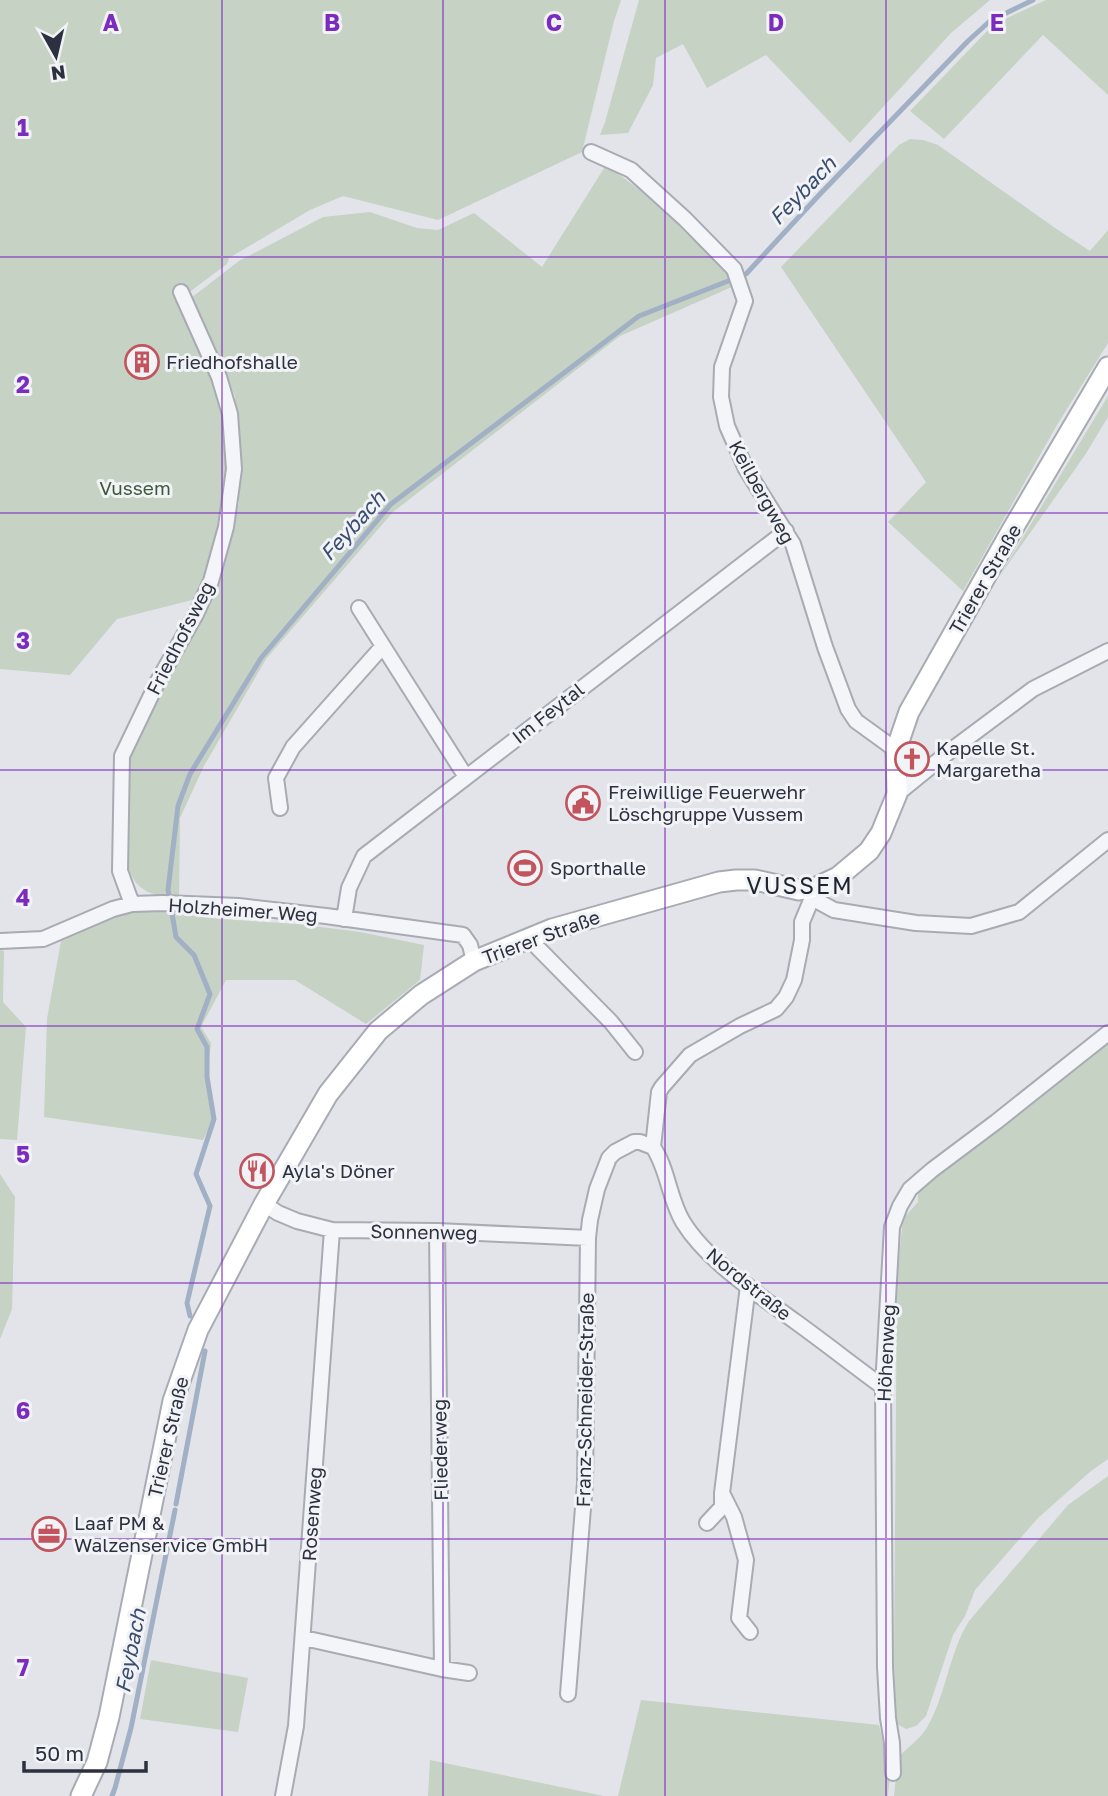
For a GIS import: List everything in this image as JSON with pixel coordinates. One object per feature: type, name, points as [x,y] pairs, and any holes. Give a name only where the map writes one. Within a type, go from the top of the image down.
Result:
[{"type":"main road","name":"Trierer Straße","points":[[81,1796],[97,1762],[109,1717],[173,1401],[198,1330],[264,1204],[328,1094],[378,1031],[421,995],[474,961],[533,936],[719,882],[755,880],[812,892],[838,877],[869,851],[881,833],[897,794],[896,750],[909,712],[1108,368]]},
{"type":"street","name":"Keilbergweg","points":[[591,152],[631,170],[734,269],[745,301],[722,367],[721,399],[727,426],[746,469],[793,544],[825,647],[848,709],[856,721],[896,750]]},
{"type":"street","name":"Friedhofsweg","points":[[132,904],[120,871],[122,756],[211,581],[226,527],[234,469],[230,414],[219,377],[181,292]]},
{"type":"street","name":"Im Feytal","points":[[344,919],[349,888],[364,856],[786,531]]},
{"type":"street","points":[[359,608],[466,777]]},
{"type":"street","points":[[280,808],[276,778],[293,747],[383,646]]},
{"type":"street","points":[[897,794],[1033,689],[1108,652]]},
{"type":"street","points":[[812,892],[834,910],[916,923],[971,926],[1019,912],[1108,840]]},
{"type":"street","name":"Nordstraße","points":[[812,892],[802,922],[802,940],[794,980],[786,997],[776,1009],[690,1055],[659,1093],[653,1147],[660,1157],[683,1221],[704,1250],[747,1286],[883,1387]]},
{"type":"street","name":"Holzheimer Weg","points":[[0,941],[43,939],[113,909],[132,904],[184,903],[239,906],[463,935],[470,945],[474,961]]},
{"type":"street","points":[[533,936],[537,947],[611,1021],[635,1052]]},
{"type":"street","name":"Höhenweg","points":[[893,1773],[885,1667],[883,1387],[892,1227],[910,1189],[1108,1033]]},
{"type":"street","name":"Franz-Schneider-Straße","points":[[568,1694],[585,1483],[590,1220],[597,1189],[609,1158],[634,1142],[653,1147]]},
{"type":"street","name":"Sonnenweg","points":[[264,1204],[297,1221],[332,1230],[437,1231],[588,1238]]},
{"type":"street","name":"Rosenweg","points":[[283,1796],[296,1726],[304,1638],[332,1230]]},
{"type":"street","name":"Fliederweg","points":[[437,1231],[442,1669]]},
{"type":"street","points":[[707,1523],[722,1507],[747,1286]]},
{"type":"street","points":[[722,1493],[734,1517],[746,1560],[739,1618],[750,1632]]},
{"type":"street","points":[[304,1638],[469,1673]]},
{"type":"green space","name":"Vussem","points":[[0,0],[621,0],[582,152],[438,220],[343,196],[310,210],[229,258],[227,264],[180,299],[227,415],[229,470],[221,525],[208,577],[196,599],[117,619],[70,675],[0,669]]},
{"type":"green space","points":[[639,0],[990,0],[951,33],[850,143],[766,55],[707,88],[683,44],[656,58],[653,85],[628,133],[600,135]]},
{"type":"green space","points":[[1046,0],[1108,0],[1108,95],[1043,35],[944,139],[910,111],[994,24]]},
{"type":"green space","points":[[910,139],[938,145],[1090,251],[1108,230],[1108,343],[1057,425],[963,591],[888,522],[926,482],[781,267],[899,145]]},
{"type":"green space","points":[[606,165],[670,212],[728,268],[734,286],[620,336],[393,512],[266,659],[204,766],[180,818],[179,898],[153,894],[141,888],[127,866],[128,756],[216,583],[239,503],[235,396],[191,298],[239,261],[323,217],[370,212],[417,228],[438,230],[474,213],[542,267]]},
{"type":"green space","points":[[1108,396],[1108,417],[1085,455],[999,577]]},
{"type":"green space","points":[[147,910],[220,919],[297,924],[360,932],[424,945],[420,980],[366,1024],[295,980],[226,980],[201,1027],[211,1043],[207,1077],[214,1119],[203,1140],[44,1117],[47,1019],[61,941],[102,922]]},
{"type":"green space","points":[[0,950],[4,951],[3,1002],[26,1027],[17,1140],[0,1139]]},
{"type":"green space","points":[[1108,1041],[1108,1459],[1038,1518],[975,1590],[965,1616],[953,1635],[926,1716],[916,1726],[906,1729],[895,1723],[894,1655],[897,1277],[903,1219],[918,1202],[918,1191]]},
{"type":"green space","points":[[0,1174],[15,1197],[12,1309],[0,1339]]},
{"type":"green space","points":[[1108,1476],[1108,1796],[894,1796],[898,1757],[920,1737],[933,1717],[956,1648],[969,1621],[1068,1505]]},
{"type":"green space","points":[[151,1660],[248,1678],[238,1732],[140,1719]]},
{"type":"green space","points":[[641,1700],[879,1725],[883,1743],[887,1742],[890,1772],[888,1796],[618,1796]]},
{"type":"green space","points":[[430,1760],[604,1796],[428,1796]]},
{"type":"waterway","name":"Feybach","points":[[190,1316],[187,1303],[210,1206],[196,1174],[214,1119],[207,1077],[207,1047],[197,1029],[210,994],[194,955],[176,937],[168,890],[178,806],[190,774],[261,658],[391,504],[639,316],[746,274],[968,41],[990,21],[1033,0]]},
{"type":"waterway","name":"Feybach","points":[[176,1504],[205,1351]]},
{"type":"waterway","name":"Feybach","points":[[112,1796],[131,1728],[175,1510]]},
{"type":"place","name":"Friedhofshalle","points":[[142,362]]},
{"type":"place","name":"Kapelle St. Margaretha","points":[[912,759]]},
{"type":"place","name":"Freiwillige Feuerwehr Löschgruppe Vussem","points":[[583,803]]},
{"type":"place","name":"Sporthalle","points":[[525,868]]},
{"type":"place","name":"Ayla's Döner","points":[[257,1171]]},
{"type":"place","name":"Laaf PM & Walzenservice GmbH","points":[[49,1534]]},
{"type":"district","name":"VUSSEM","points":[[800,886]]}]
